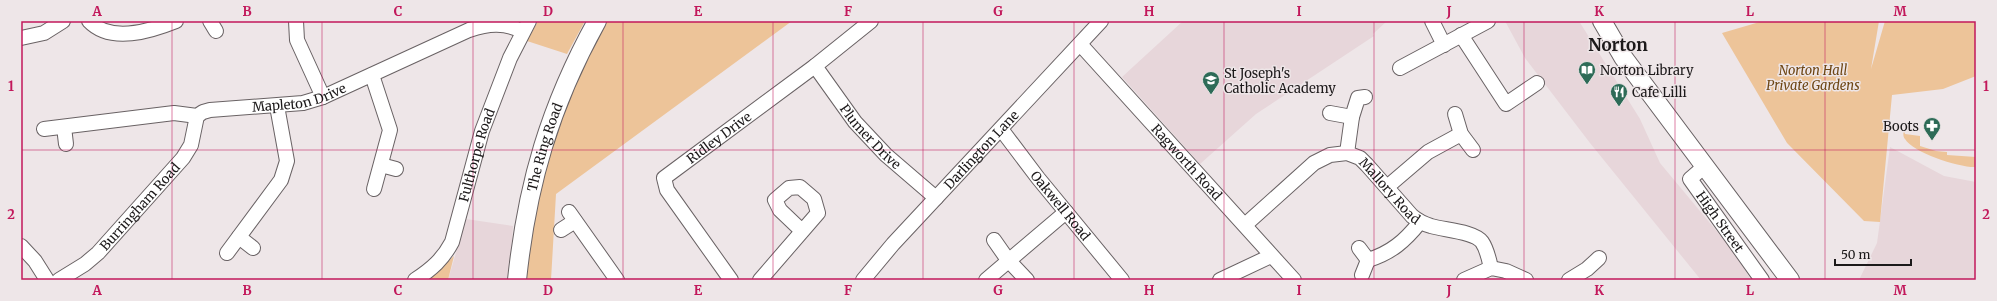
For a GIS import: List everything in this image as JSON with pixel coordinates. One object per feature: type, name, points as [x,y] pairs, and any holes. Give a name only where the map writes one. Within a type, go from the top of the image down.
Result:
[{"type":"main road","name":"The Ring Road","points":[[517,280],[522,237],[537,163],[551,119],[574,64],[597,21]]},
{"type":"main road","name":"High Street","points":[[1602,21],[1623,57],[1790,280]]},
{"type":"street","points":[[21,38],[44,33],[63,21]]},
{"type":"street","points":[[90,28],[116,34],[138,32],[176,21]]},
{"type":"street","points":[[296,21],[297,40],[323,97]]},
{"type":"street","name":"Ridley Drive","points":[[731,280],[667,190],[664,178],[815,66],[871,21]]},
{"type":"street","name":"Darlington Lane","points":[[864,280],[893,244],[1101,21]]},
{"type":"street","points":[[1432,21],[1444,44]]},
{"type":"street","points":[[1400,68],[1488,21]]},
{"type":"street","name":"Mapleton Drive","points":[[44,129],[174,113],[197,116],[202,112],[210,110],[303,103],[323,97],[452,37],[480,26],[526,26]]},
{"type":"street","name":"Fulthorpe Road","points":[[415,280],[431,270],[445,255],[452,242],[482,132],[510,58],[526,26]]},
{"type":"street","points":[[1461,35],[1506,104],[1538,83]]},
{"type":"street","name":"Ragworth Road","points":[[1080,44],[1294,280]]},
{"type":"street","name":"Plumer Drive","points":[[815,66],[860,128],[886,156],[936,198]]},
{"type":"street","points":[[372,75],[390,130],[374,189]]},
{"type":"street","points":[[1347,153],[1352,116],[1358,98],[1365,96]]},
{"type":"street","points":[[227,253],[281,180],[286,168],[287,161],[276,106]]},
{"type":"street","points":[[1330,112],[1352,116]]},
{"type":"street","points":[[1455,114],[1462,134],[1473,150]]},
{"type":"street","name":"Burringham Road","points":[[59,280],[86,264],[98,253],[183,158],[191,145],[197,116]]},
{"type":"street","points":[[64,127],[66,144]]},
{"type":"street","name":"Oakwell Road","points":[[1001,129],[1038,178],[1122,280]]},
{"type":"street","points":[[1387,187],[1428,152],[1462,134]]},
{"type":"street","name":"Mallory Road","points":[[1245,225],[1314,163],[1330,155],[1347,153],[1360,158],[1412,216],[1420,222],[1432,227],[1471,235],[1480,240],[1485,247],[1491,268]]},
{"type":"street","points":[[381,165],[396,169]]},
{"type":"street","name":"High Street","points":[[1706,166],[1690,179],[1762,280]]},
{"type":"street","points":[[986,280],[1066,212]]},
{"type":"street","points":[[561,230],[572,217],[617,280]]},
{"type":"street","points":[[1362,275],[1368,260],[1380,256],[1406,240],[1420,222]]},
{"type":"street","points":[[760,280],[802,231]]},
{"type":"street","points":[[239,237],[253,248]]},
{"type":"street","points":[[994,240],[1008,260],[1027,280]]},
{"type":"street","points":[[21,246],[35,261],[47,280]]},
{"type":"street","points":[[1359,248],[1368,260]]},
{"type":"street","points":[[1220,280],[1271,256]]},
{"type":"street","points":[[1569,280],[1590,275],[1599,258]]},
{"type":"street","points":[[1464,280],[1491,268],[1506,271],[1526,280]]},
{"type":"shaded area","name":"St Joseph's Catholic Academy","points":[[1183,21],[1387,21],[1373,34],[1374,36],[1256,114],[1200,164],[1122,77]]},
{"type":"shaded area","points":[[1505,21],[1579,21],[1640,119],[1660,163],[1734,252],[1751,280],[1701,280],[1590,143],[1525,58]]},
{"type":"shaded area","points":[[1890,147],[1944,176],[1976,182],[1976,280],[1859,280],[1877,243]]},
{"type":"shaded area","points":[[466,219],[513,226],[509,280],[448,280]]},
{"type":"green space","points":[[538,21],[585,21],[567,54],[527,41]]},
{"type":"green space","points":[[607,21],[792,21],[556,194],[551,280],[524,280],[525,257],[553,135],[585,58]]},
{"type":"green space","name":"Norton Hall Private Gardens","points":[[1763,21],[1879,21],[1871,69],[1885,21],[1976,21],[1976,76],[1943,89],[1892,95],[1880,222],[1864,221],[1787,143],[1722,33]]},
{"type":"green space","points":[[1904,127],[1905,134],[1920,136],[1920,146],[1936,151],[1947,152],[1947,155],[1976,157],[1976,167],[1959,165],[1938,159],[1917,149],[1904,138]]},
{"type":"green space","points":[[454,256],[448,280],[428,280],[429,279]]},
{"type":"place","name":"Norton Library","points":[[1587,85]]},
{"type":"place","name":"St Joseph's Catholic Academy","points":[[1211,95]]},
{"type":"place","name":"Cafe Lilli","points":[[1619,107]]},
{"type":"place","name":"Boots","points":[[1932,141]]},
{"type":"district","name":"Norton","points":[[1618,45]]}]
